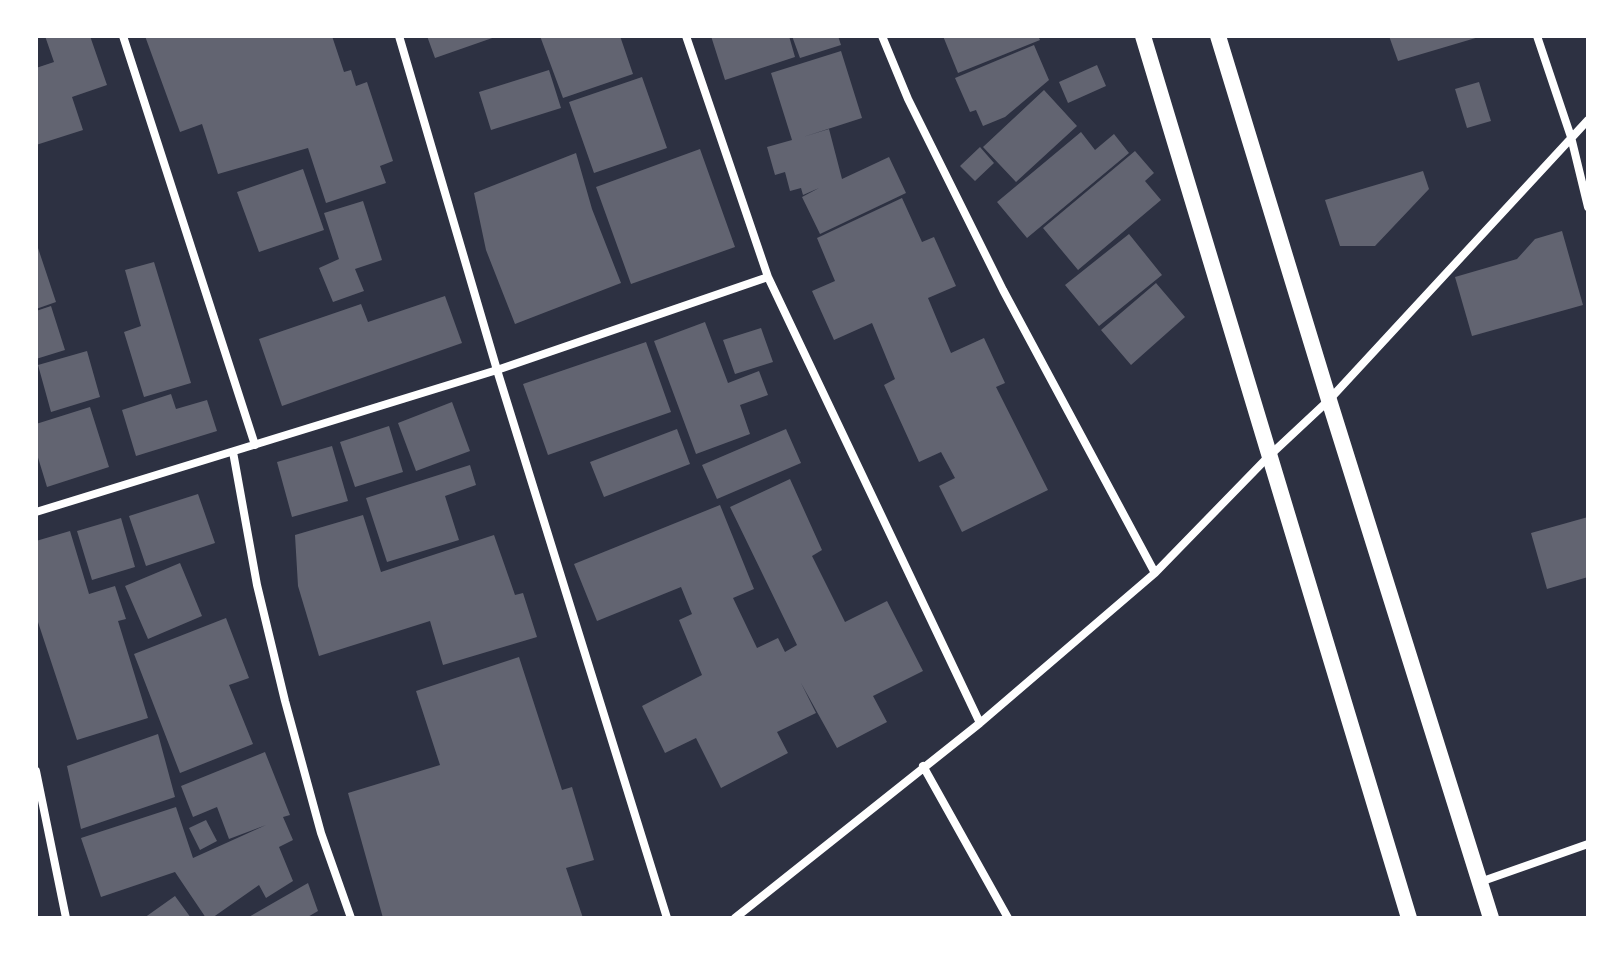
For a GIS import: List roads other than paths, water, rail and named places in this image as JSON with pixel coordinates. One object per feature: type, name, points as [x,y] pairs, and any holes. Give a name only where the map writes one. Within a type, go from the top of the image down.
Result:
[{"type":"main road","points":[[1143,36],[1409,918]]},
{"type":"main road","points":[[1218,36],[1491,918]]},
{"type":"street","points":[[123,36],[255,445]]},
{"type":"street","points":[[399,36],[497,370],[667,918]]},
{"type":"street","points":[[686,36],[768,277],[980,723]]},
{"type":"street","points":[[882,36],[908,99],[1003,290],[1155,573]]},
{"type":"street","points":[[1537,36],[1571,137],[1588,207]]},
{"type":"street","points":[[735,918],[980,723],[1155,573],[1268,457],[1329,400],[1588,120]]},
{"type":"street","points":[[36,512],[497,370],[768,277]]},
{"type":"street","points":[[233,452],[257,585],[285,701],[321,833],[351,918]]},
{"type":"street","points":[[923,766],[1008,918]]},
{"type":"street","points":[[36,771],[66,918]]},
{"type":"street","points":[[1480,882],[1588,844]]}]
